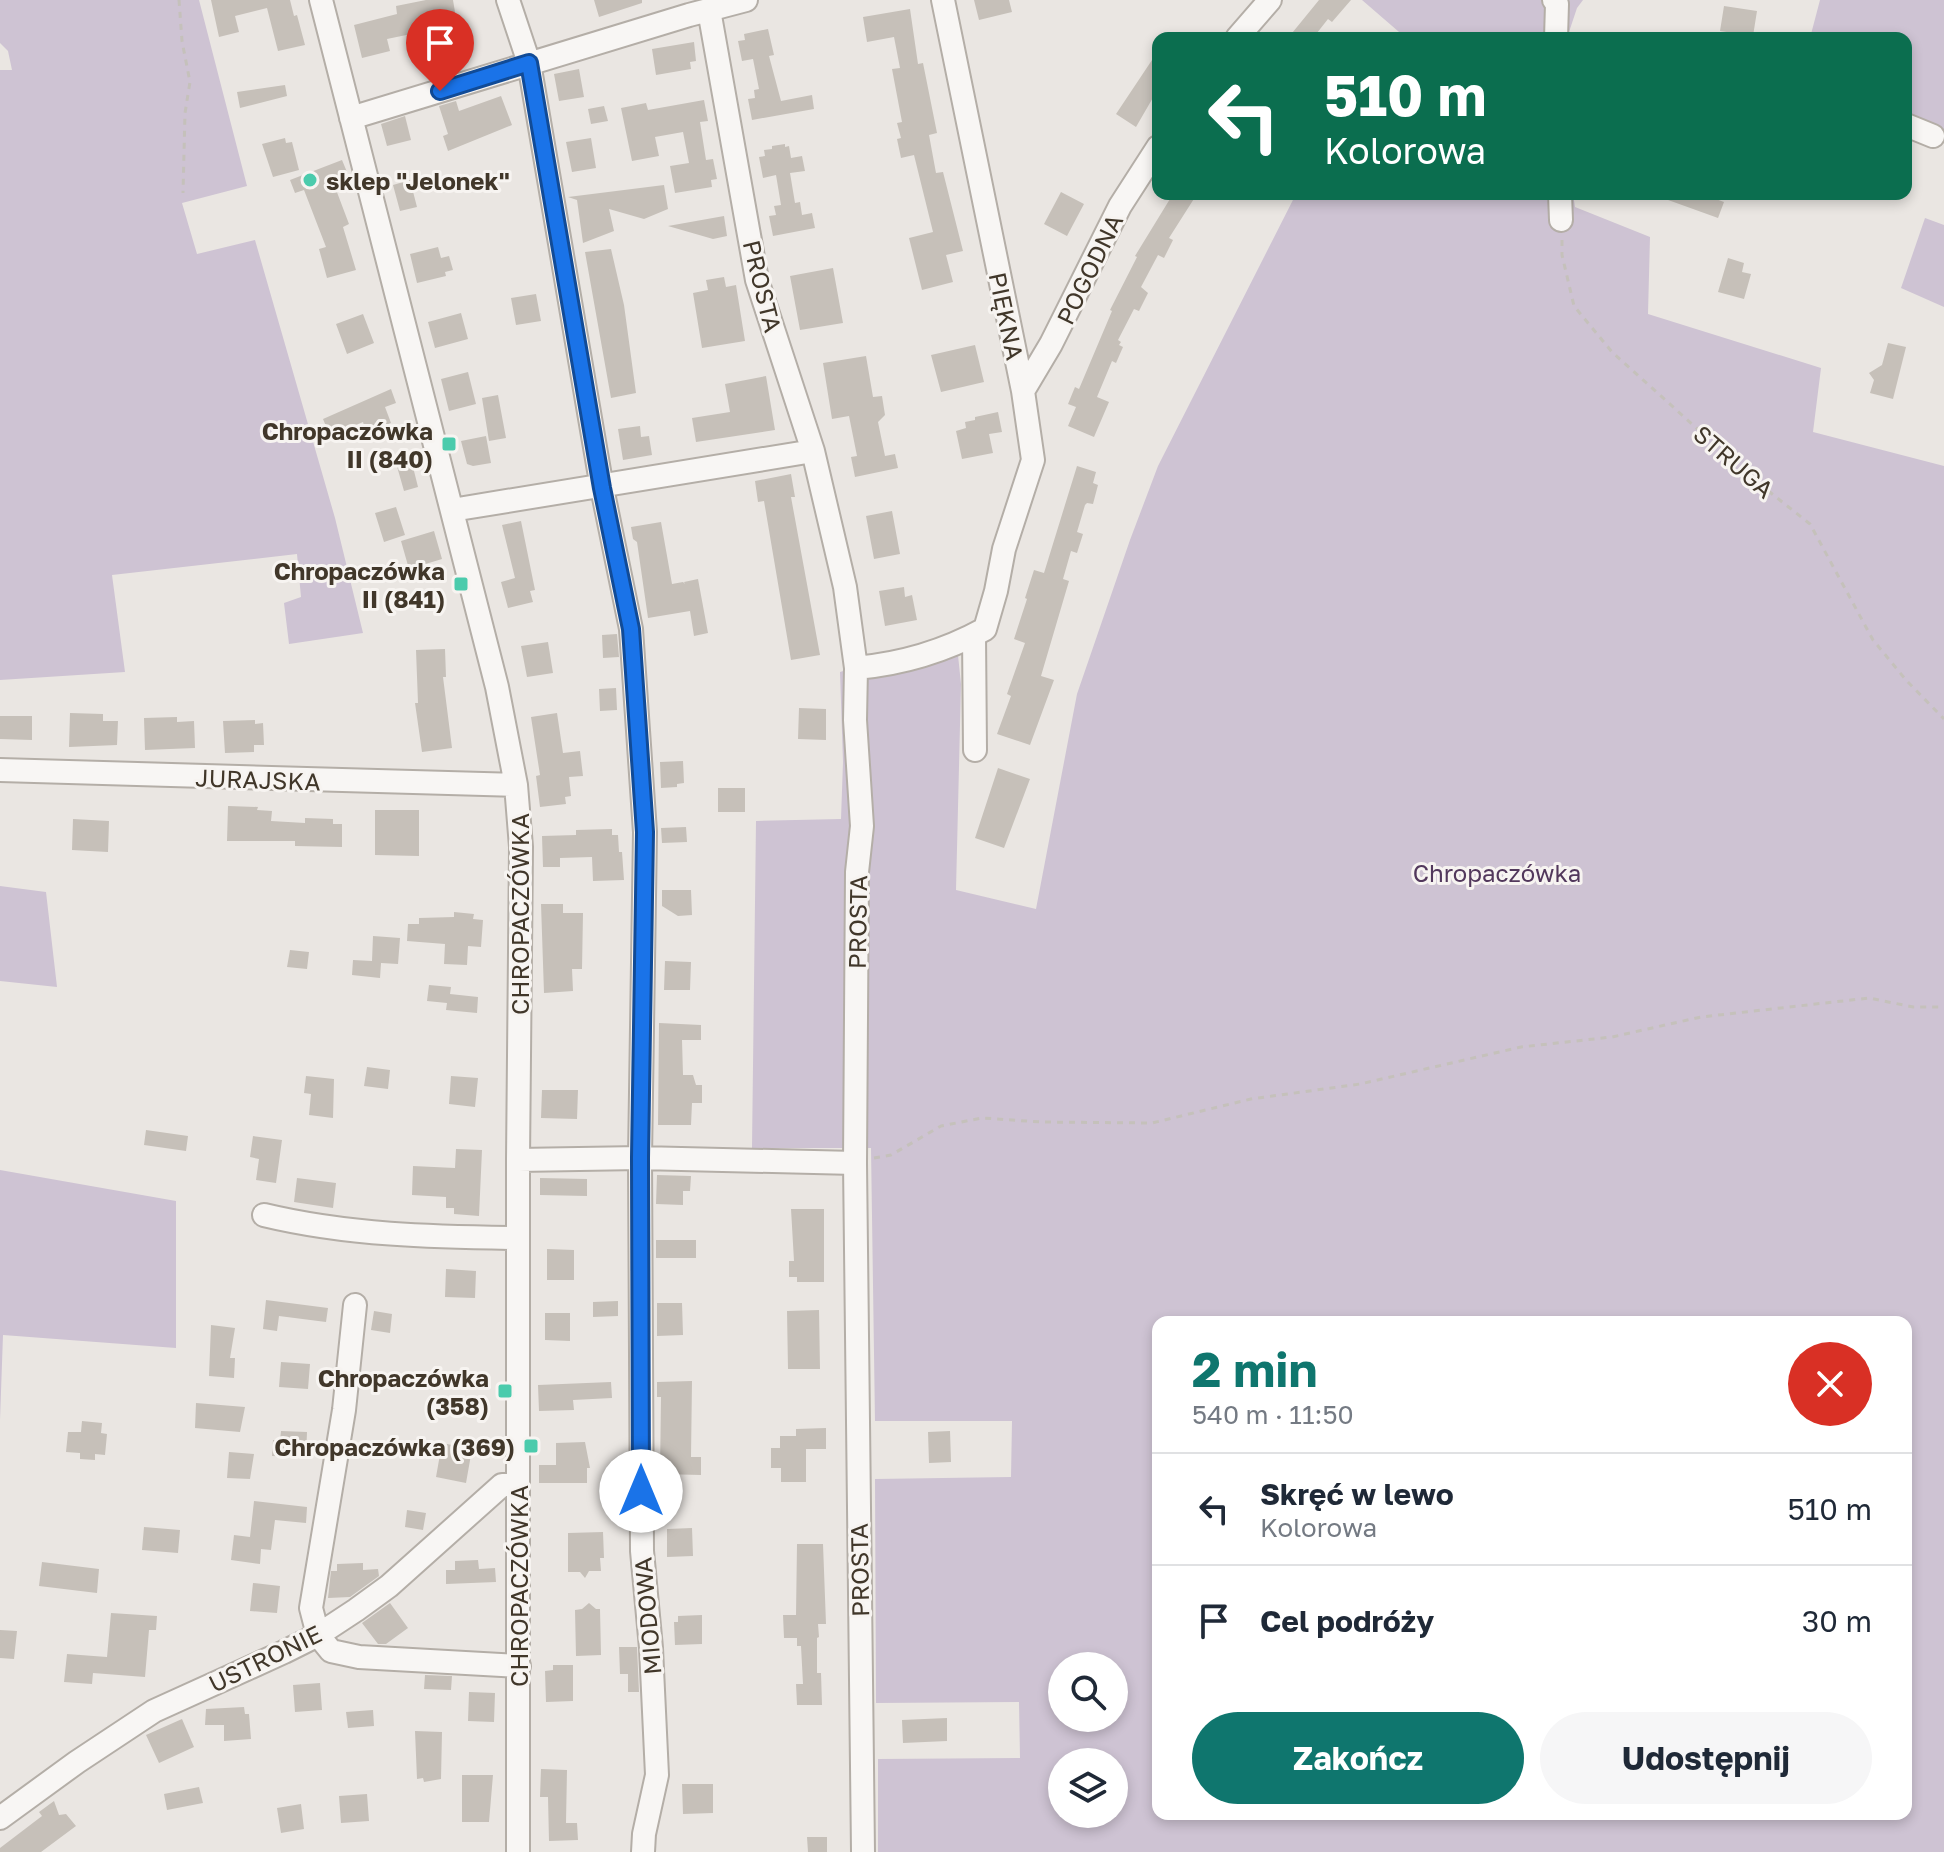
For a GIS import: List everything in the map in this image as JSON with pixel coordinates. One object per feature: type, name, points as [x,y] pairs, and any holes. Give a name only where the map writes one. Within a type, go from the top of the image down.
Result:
[{"type":"street","name":"CHROPACZÓWKA","points":[[321,0],[497,687],[516,785],[521,847],[518,1852]]},
{"type":"street","name":"MIODOWA","points":[[508,0],[529,63],[602,488],[631,629],[645,832],[640,1158],[642,1551],[651,1648],[657,1775],[643,1852]]},
{"type":"street","points":[[351,118],[696,8],[746,0]]},
{"type":"street","name":"PIĘKNA","points":[[943,0],[1023,391],[1033,460],[1004,549],[996,591],[979,632],[975,750]]},
{"type":"street","points":[[1242,32],[1270,0]]},
{"type":"street","points":[[1554,0],[1557,4],[1556,32]]},
{"type":"street","name":"PROSTA","points":[[696,8],[757,280],[813,451],[845,587],[856,668],[855,720],[862,826],[857,872],[855,1163],[863,1852]]},
{"type":"street","points":[[1912,127],[1933,136]]},
{"type":"street","name":"POGODNA","points":[[1023,391],[1051,344],[1120,206],[1152,156]]},
{"type":"street","points":[[1560,200],[1561,220]]},
{"type":"street","points":[[452,510],[602,488],[813,451]]},
{"type":"street","points":[[856,668],[888,665],[956,645],[979,632]]},
{"type":"street","name":"JURAJSKA","points":[[0,770],[516,785]]},
{"type":"street","points":[[518,1160],[640,1158],[855,1163]]},
{"type":"street","points":[[264,1215],[336,1229],[518,1238]]},
{"type":"street","points":[[355,1305],[344,1410],[311,1608],[318,1635],[331,1651],[359,1657],[519,1666]]},
{"type":"street","name":"USTRONIE","points":[[0,1818],[154,1711],[318,1635],[389,1586],[502,1485],[518,1485]]},
{"type":"path","points":[[179,0],[182,41],[190,82],[185,113],[183,193]]},
{"type":"path","name":"STRUGA","points":[[1561,220],[1562,255],[1574,306],[1612,352],[1752,478],[1810,524],[1873,640],[1944,719]]},
{"type":"path","points":[[855,1163],[891,1155],[941,1126],[982,1118],[1152,1123],[1251,1099],[1360,1084],[1521,1047],[1612,1037],[1701,1017],[1869,998],[1913,1007],[1944,1007]]},
{"type":"green space","points":[[0,0],[199,0],[247,186],[182,203],[197,254],[255,240],[335,518],[363,633],[289,644],[284,603],[301,597],[297,554],[112,575],[125,672],[0,680],[0,70],[12,70],[8,51],[0,43]]},
{"type":"green space","points":[[1362,0],[1583,0],[1569,32],[1399,32]]},
{"type":"green space","points":[[1820,0],[1944,0],[1944,139],[1912,124],[1912,32],[1812,32]]},
{"type":"green space","name":"Chropaczówka","points":[[1293,200],[1574,200],[1575,207],[1650,237],[1648,314],[1821,368],[1813,432],[1944,466],[1944,1852],[878,1852],[878,1759],[1020,1758],[1019,1702],[876,1703],[875,1479],[1011,1477],[1012,1421],[875,1421],[871,1148],[752,1148],[756,821],[841,819],[840,672],[956,636],[961,684],[956,890],[1036,909],[1077,694],[1158,466]]},
{"type":"green space","points":[[1925,218],[1944,225],[1944,307],[1901,288]]},
{"type":"green space","points":[[0,886],[46,892],[57,987],[0,981]]},
{"type":"green space","points":[[0,1170],[176,1201],[176,1348],[3,1335],[0,1420]]},
{"type":"building","points":[[211,0],[290,0],[305,45],[278,51],[267,8],[235,16],[239,32],[219,37]]},
{"type":"building","points":[[426,0],[453,0],[456,18],[414,24],[416,33],[387,39],[390,51],[362,58],[354,25],[397,14],[396,6]]},
{"type":"building","points":[[594,0],[642,0],[642,3],[599,17]]},
{"type":"building","points":[[974,0],[1009,0],[1012,12],[979,20]]},
{"type":"building","points":[[1319,0],[1351,0],[1332,22],[1328,19],[1318,32],[1293,32]]},
{"type":"building","points":[[1724,6],[1757,11],[1754,32],[1720,31]]},
{"type":"building","points":[[910,9],[918,64],[923,63],[937,133],[929,135],[936,173],[943,172],[963,251],[946,255],[953,282],[922,290],[909,238],[933,232],[914,155],[901,158],[897,139],[901,138],[897,123],[902,122],[892,69],[900,68],[894,37],[867,42],[863,17]]},
{"type":"building","points":[[768,29],[774,55],[769,56],[781,101],[812,95],[814,109],[752,120],[748,99],[755,98],[754,90],[759,89],[753,59],[742,61],[738,41],[745,40],[744,34]]},
{"type":"building","points":[[694,42],[696,61],[690,62],[691,69],[656,75],[652,49]]},
{"type":"building","points":[[1152,60],[1152,99],[1136,127],[1116,114]]},
{"type":"building","points":[[579,69],[584,97],[559,101],[554,74]]},
{"type":"building","points":[[285,85],[287,96],[240,108],[237,92]]},
{"type":"building","points":[[501,96],[512,125],[448,151],[443,136],[448,134],[439,106],[456,101],[459,111]]},
{"type":"building","points":[[704,100],[708,121],[700,122],[706,160],[713,159],[717,179],[711,180],[712,187],[675,193],[670,166],[689,163],[683,132],[655,137],[659,156],[632,161],[621,108],[646,103],[648,110]]},
{"type":"building","points":[[604,106],[608,121],[591,124],[588,109]]},
{"type":"building","points":[[405,116],[411,140],[387,146],[381,124]]},
{"type":"building","points":[[285,138],[286,143],[292,142],[299,170],[273,177],[262,144]]},
{"type":"building","points":[[591,138],[596,168],[572,172],[566,142]]},
{"type":"building","points":[[785,144],[785,147],[789,146],[791,158],[802,156],[805,171],[790,173],[795,203],[800,202],[802,215],[812,213],[815,228],[773,236],[769,216],[776,215],[774,206],[781,205],[776,175],[763,178],[759,157],[765,156],[764,150],[772,149],[772,146]]},
{"type":"building","points":[[342,160],[347,172],[332,179],[349,224],[343,227],[356,270],[327,278],[319,249],[326,247],[304,190],[295,193],[290,180]]},
{"type":"building","points":[[410,180],[417,207],[400,211],[393,185]]},
{"type":"building","points":[[664,185],[668,209],[644,219],[609,209],[614,231],[583,243],[577,200],[568,197]]},
{"type":"building","points":[[1061,192],[1084,204],[1067,236],[1044,224]]},
{"type":"building","points":[[1169,200],[1193,200],[1169,238],[1173,240],[1164,258],[1158,255],[1141,287],[1148,293],[1139,311],[1134,309],[1118,340],[1123,347],[1116,363],[1112,361],[1097,397],[1109,402],[1094,437],[1068,426],[1076,407],[1068,404],[1075,387],[1079,389],[1135,256]]},
{"type":"building","points":[[1668,200],[1718,200],[1724,202],[1718,218]]},
{"type":"building","points":[[724,216],[727,236],[713,239],[668,226]]},
{"type":"building","points":[[438,247],[441,258],[449,256],[453,270],[445,272],[446,276],[417,283],[410,254]]},
{"type":"building","points":[[611,249],[624,305],[636,393],[611,398],[585,252]]},
{"type":"building","points":[[1728,258],[1744,263],[1742,272],[1751,274],[1744,299],[1718,292]]},
{"type":"building","points":[[833,268],[843,323],[800,330],[790,276]]},
{"type":"building","points":[[724,277],[726,287],[736,285],[745,341],[702,348],[693,293],[708,290],[706,280]]},
{"type":"building","points":[[536,294],[541,321],[516,325],[511,298]]},
{"type":"building","points":[[461,313],[468,339],[435,348],[428,322]]},
{"type":"building","points":[[363,314],[374,343],[347,354],[336,324]]},
{"type":"building","points":[[1888,343],[1906,347],[1893,399],[1870,393],[1874,380],[1869,373],[1882,365]]},
{"type":"building","points":[[975,345],[984,382],[941,392],[931,355]]},
{"type":"building","points":[[866,356],[873,397],[882,396],[885,415],[878,422],[885,456],[895,454],[898,468],[855,477],[851,457],[857,456],[849,416],[832,419],[823,363]]},
{"type":"building","points":[[468,372],[476,404],[449,411],[441,379]]},
{"type":"building","points":[[766,376],[775,430],[696,442],[692,418],[730,412],[725,384]]},
{"type":"building","points":[[391,389],[396,403],[385,407],[391,423],[366,432],[363,422],[330,436],[323,419]]},
{"type":"building","points":[[498,395],[506,438],[489,441],[482,398]]},
{"type":"building","points":[[998,412],[1002,432],[989,434],[993,453],[962,459],[956,431],[966,428],[965,422],[975,420],[975,417]]},
{"type":"building","points":[[640,426],[641,437],[649,436],[652,455],[623,460],[618,429]]},
{"type":"building","points":[[486,436],[491,463],[467,464],[461,441]]},
{"type":"building","points":[[411,459],[418,487],[404,491],[396,463]]},
{"type":"building","points":[[1077,466],[1096,472],[1093,483],[1098,485],[1093,504],[1085,505],[1077,532],[1083,534],[1077,553],[1071,551],[1063,579],[1069,581],[1041,676],[1054,680],[1030,745],[997,734],[1025,643],[1014,639],[1025,598],[1034,570],[1044,573]]},
{"type":"building","points":[[791,474],[795,497],[791,497],[820,655],[791,660],[764,501],[758,502],[755,481]]},
{"type":"building","points":[[396,507],[405,535],[384,542],[375,513]]},
{"type":"building","points":[[892,511],[900,554],[874,559],[866,516]]},
{"type":"building","points":[[521,521],[535,590],[530,591],[533,602],[508,608],[501,582],[515,578],[502,525]]},
{"type":"building","points":[[661,522],[672,584],[685,584],[698,579],[708,633],[694,636],[690,611],[648,618],[637,542],[633,539],[631,527]]},
{"type":"building","points":[[434,531],[442,559],[409,569],[401,541]]},
{"type":"building","points":[[904,587],[905,597],[912,595],[917,620],[885,626],[879,591]]},
{"type":"building","points":[[617,634],[619,657],[603,658],[602,635]]},
{"type":"building","points":[[548,642],[553,673],[527,677],[521,646]]},
{"type":"building","points":[[445,649],[446,677],[443,677],[452,748],[422,752],[415,703],[418,703],[416,650]]},
{"type":"building","points":[[616,688],[617,710],[600,711],[599,689]]},
{"type":"building","points":[[799,708],[826,709],[826,740],[798,739]]},
{"type":"building","points":[[70,713],[103,714],[103,721],[118,721],[117,745],[69,747]]},
{"type":"building","points":[[557,713],[563,753],[580,751],[583,776],[569,777],[571,796],[565,797],[566,804],[540,807],[536,776],[540,775],[531,717]]},
{"type":"building","points":[[0,716],[32,716],[32,740],[0,739]]},
{"type":"building","points":[[177,717],[177,722],[194,721],[195,748],[145,750],[144,718]]},
{"type":"building","points":[[255,720],[255,724],[263,723],[264,745],[254,745],[254,752],[225,753],[223,721]]},
{"type":"building","points":[[683,761],[684,783],[677,784],[677,787],[661,788],[660,762]]},
{"type":"building","points":[[998,768],[1030,779],[1004,848],[975,838]]},
{"type":"building","points":[[718,788],[745,788],[745,812],[718,812]]},
{"type":"building","points":[[228,806],[272,811],[271,821],[305,823],[305,818],[333,819],[333,824],[342,824],[342,847],[295,846],[295,841],[227,841]]},
{"type":"building","points":[[375,810],[419,810],[419,856],[375,855]]},
{"type":"building","points":[[73,819],[109,821],[108,852],[72,850]]},
{"type":"building","points":[[686,827],[687,842],[662,843],[661,828]]},
{"type":"building","points":[[612,829],[612,835],[618,835],[619,852],[622,852],[624,880],[593,881],[592,857],[560,858],[560,867],[543,867],[542,836],[576,835],[576,830]]},
{"type":"building","points":[[662,890],[691,890],[692,915],[678,916],[662,906]]},
{"type":"building","points":[[541,904],[563,904],[563,913],[583,913],[582,969],[572,969],[573,991],[544,993]]},
{"type":"building","points":[[454,912],[474,914],[473,919],[483,920],[481,947],[468,946],[467,965],[444,964],[445,944],[407,941],[408,924],[419,924],[419,918],[454,917]]},
{"type":"building","points":[[373,936],[400,938],[398,964],[381,963],[380,978],[352,975],[353,960],[372,961]]},
{"type":"building","points":[[290,950],[309,952],[307,969],[287,967]]},
{"type":"building","points":[[665,961],[691,962],[690,990],[664,990]]},
{"type":"building","points":[[429,985],[451,987],[450,994],[478,997],[477,1013],[446,1010],[447,1003],[427,1001]]},
{"type":"building","points":[[659,1023],[701,1025],[701,1040],[682,1040],[683,1075],[693,1075],[696,1085],[702,1085],[702,1103],[692,1103],[691,1125],[658,1125]]},
{"type":"building","points":[[367,1067],[390,1070],[388,1089],[364,1086]]},
{"type":"building","points":[[306,1076],[334,1079],[333,1118],[309,1115],[311,1094],[304,1093]]},
{"type":"building","points":[[451,1076],[478,1078],[475,1107],[449,1104]]},
{"type":"building","points":[[542,1090],[578,1090],[577,1119],[541,1118]]},
{"type":"building","points":[[146,1130],[188,1136],[186,1151],[144,1145]]},
{"type":"building","points":[[253,1136],[282,1140],[276,1183],[256,1180],[259,1159],[250,1157]]},
{"type":"building","points":[[456,1149],[482,1150],[479,1216],[454,1214],[454,1208],[446,1208],[446,1197],[412,1195],[413,1166],[455,1168]]},
{"type":"building","points":[[657,1175],[691,1176],[690,1191],[683,1191],[683,1205],[656,1204]]},
{"type":"building","points":[[297,1178],[336,1183],[333,1208],[294,1202]]},
{"type":"building","points":[[540,1178],[587,1179],[587,1196],[540,1195]]},
{"type":"building","points":[[791,1209],[824,1209],[824,1282],[797,1282],[797,1277],[789,1277],[789,1261],[794,1261]]},
{"type":"building","points":[[656,1240],[696,1240],[696,1258],[656,1258]]},
{"type":"building","points":[[547,1249],[574,1250],[574,1280],[547,1280]]},
{"type":"building","points":[[446,1269],[476,1271],[475,1298],[445,1297]]},
{"type":"building","points":[[266,1300],[328,1308],[326,1322],[279,1316],[277,1331],[263,1329]]},
{"type":"building","points":[[618,1301],[618,1316],[593,1317],[593,1302]]},
{"type":"building","points":[[657,1303],[682,1303],[683,1335],[657,1336]]},
{"type":"building","points":[[819,1310],[820,1369],[788,1369],[787,1311]]},
{"type":"building","points":[[374,1311],[392,1314],[390,1333],[371,1330]]},
{"type":"building","points":[[545,1313],[570,1313],[570,1341],[545,1340]]},
{"type":"building","points":[[211,1325],[235,1328],[230,1358],[235,1358],[234,1378],[209,1376]]},
{"type":"building","points":[[281,1362],[310,1364],[308,1389],[279,1387]]},
{"type":"building","points":[[692,1381],[691,1457],[701,1457],[701,1475],[660,1474],[661,1397],[657,1397],[657,1382]]},
{"type":"building","points":[[611,1382],[612,1398],[573,1400],[574,1410],[539,1411],[538,1385]]},
{"type":"building","points":[[196,1403],[245,1407],[240,1432],[195,1428]]},
{"type":"building","points":[[82,1421],[102,1423],[101,1433],[107,1434],[105,1455],[95,1454],[95,1460],[80,1459],[80,1453],[66,1452],[68,1432],[81,1432]]},
{"type":"building","points":[[826,1428],[826,1449],[806,1449],[806,1482],[781,1482],[781,1468],[771,1468],[771,1448],[780,1448],[780,1436],[796,1436],[796,1429]]},
{"type":"building","points":[[281,1431],[307,1432],[306,1457],[272,1456],[273,1440],[280,1440]]},
{"type":"building","points":[[950,1431],[951,1462],[929,1463],[928,1432]]},
{"type":"building","points":[[585,1442],[590,1468],[587,1468],[587,1483],[539,1483],[539,1465],[556,1465],[556,1443]]},
{"type":"building","points":[[442,1443],[472,1449],[466,1483],[436,1477]]},
{"type":"building","points":[[229,1452],[254,1454],[250,1479],[227,1478]]},
{"type":"building","points":[[254,1501],[307,1507],[306,1523],[275,1520],[271,1550],[261,1549],[260,1564],[231,1560],[234,1535],[250,1537]]},
{"type":"building","points":[[407,1510],[426,1513],[423,1530],[405,1527]]},
{"type":"building","points":[[144,1527],[180,1530],[178,1553],[142,1550]]},
{"type":"building","points":[[692,1528],[693,1556],[667,1557],[667,1529]]},
{"type":"building","points":[[603,1532],[601,1571],[589,1571],[585,1578],[580,1572],[568,1572],[568,1533]]},
{"type":"building","points":[[797,1544],[823,1544],[826,1624],[818,1624],[817,1638],[817,1673],[821,1673],[822,1705],[797,1705],[796,1684],[803,1684],[801,1646],[797,1646],[797,1638],[784,1638],[783,1615],[796,1615]]},
{"type":"building","points":[[478,1560],[479,1569],[495,1568],[496,1582],[446,1584],[446,1570],[455,1570],[455,1561]]},
{"type":"building","points":[[42,1562],[99,1569],[97,1593],[39,1586]]},
{"type":"building","points":[[363,1563],[363,1570],[378,1569],[379,1576],[350,1597],[328,1598],[331,1571],[337,1571],[337,1564]]},
{"type":"building","points":[[253,1583],[280,1586],[277,1613],[250,1611]]},
{"type":"building","points":[[390,1603],[408,1628],[386,1644],[378,1644],[362,1623]]},
{"type":"building","points":[[589,1603],[600,1609],[601,1655],[576,1656],[575,1610]]},
{"type":"building","points":[[111,1613],[157,1616],[156,1630],[149,1630],[145,1677],[93,1673],[92,1684],[64,1682],[67,1654],[107,1657]]},
{"type":"building","points":[[702,1615],[702,1644],[675,1645],[674,1622],[678,1622],[678,1616]]},
{"type":"building","points":[[0,1630],[17,1631],[14,1659],[0,1658]]},
{"type":"building","points":[[619,1647],[637,1647],[639,1692],[628,1692],[628,1674],[620,1674]]},
{"type":"building","points":[[553,1665],[573,1665],[573,1701],[546,1702],[545,1671],[553,1670]]},
{"type":"building","points":[[425,1675],[452,1676],[451,1690],[424,1689]]},
{"type":"building","points":[[320,1683],[322,1710],[295,1712],[293,1685]]},
{"type":"building","points":[[469,1692],[495,1693],[494,1722],[468,1721]]},
{"type":"building","points":[[244,1707],[245,1714],[249,1714],[251,1739],[224,1741],[224,1725],[205,1725],[206,1709]]},
{"type":"building","points":[[373,1710],[374,1726],[348,1728],[346,1712]]},
{"type":"building","points":[[947,1718],[947,1741],[903,1743],[902,1720]]},
{"type":"building","points":[[182,1719],[194,1747],[159,1763],[146,1735]]},
{"type":"building","points":[[415,1731],[442,1732],[441,1779],[424,1782],[423,1778],[417,1779]]},
{"type":"building","points":[[541,1769],[567,1770],[566,1823],[577,1823],[578,1840],[549,1841],[548,1797],[540,1797]]},
{"type":"building","points":[[462,1775],[493,1775],[489,1822],[462,1822]]},
{"type":"building","points":[[682,1784],[713,1784],[713,1813],[683,1814]]},
{"type":"building","points":[[199,1787],[203,1803],[167,1810],[164,1794]]},
{"type":"building","points":[[367,1794],[369,1821],[341,1823],[339,1796]]},
{"type":"building","points":[[54,1801],[59,1815],[66,1814],[76,1826],[41,1852],[0,1852],[0,1848],[42,1816],[39,1812]]},
{"type":"building","points":[[301,1804],[304,1829],[281,1833],[277,1808]]},
{"type":"building","points":[[807,1837],[827,1837],[827,1852],[808,1852]]},
{"type":"place","name":"sklep \"Jelonek\"","points":[[310,180]]},
{"type":"place","name":"Chropaczówka II (840)","points":[[449,444]]},
{"type":"place","name":"Chropaczówka II (841)","points":[[461,584]]},
{"type":"place","name":"Chropaczówka (358)","points":[[505,1391]]},
{"type":"place","name":"Chropaczówka (369)","points":[[531,1446]]},
{"type":"route","points":[[440,91],[529,63],[602,488],[631,629],[645,832],[640,1158],[641,1491]]}]
